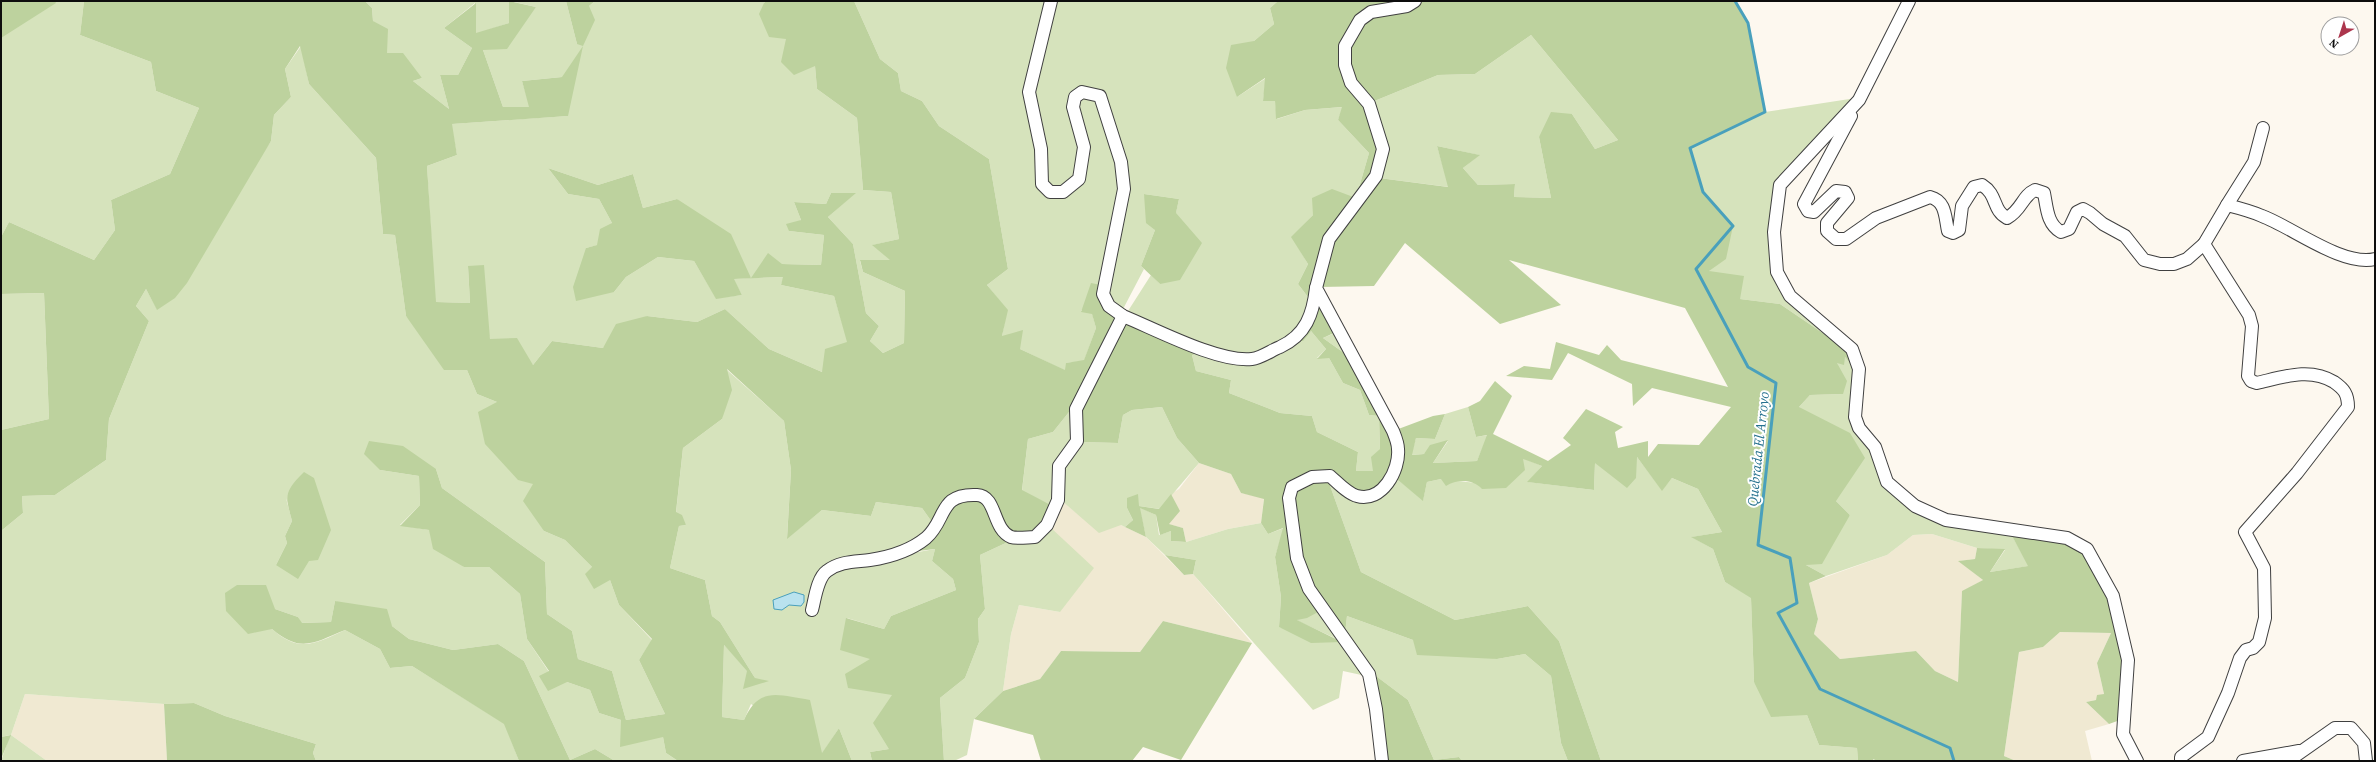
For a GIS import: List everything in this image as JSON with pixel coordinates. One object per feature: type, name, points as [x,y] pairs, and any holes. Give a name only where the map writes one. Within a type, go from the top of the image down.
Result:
[{"type":"street","points":[[1051,1],[1029,92],[1041,149],[1042,184],[1050,192],[1063,192],[1079,179],[1084,148],[1073,107],[1075,97],[1082,92],[1100,96],[1121,162],[1124,189],[1103,294],[1109,306],[1123,316],[1222,355],[1253,359],[1287,344],[1305,327],[1314,309],[1316,288],[1329,239],[1376,176],[1383,149],[1369,104],[1351,83],[1345,65],[1346,46],[1360,20],[1371,12],[1407,6],[1416,1]]},
{"type":"street","points":[[1909,1],[1804,204],[1808,211],[1814,212],[1836,191],[1845,192],[1848,198],[1827,223],[1827,231],[1836,239],[1846,239],[1876,218],[1930,197],[1938,199],[1942,205],[1948,231],[1953,233],[1959,230],[1962,206],[1974,187],[1982,185],[1990,191],[2000,214],[2007,218],[2016,213],[2028,193],[2035,190],[2044,193],[2050,220],[2054,228],[2061,232],[2069,229],[2077,212],[2083,209],[2090,212],[2103,224],[2125,236],[2144,260],[2160,264],[2174,264],[2187,259],[2204,244],[2254,162],[2263,128]]},
{"type":"street","points":[[1859,100],[1780,185],[1774,232],[1777,272],[1790,296],[1852,349],[1859,369],[1855,416],[1859,428],[1875,447],[1887,482],[1915,506],[1946,520],[2066,538],[2087,550],[2113,596],[2128,660],[2123,734],[2137,761]]},
{"type":"street","points":[[2227,204],[2263,216],[2309,241],[2350,258],[2375,259]]},
{"type":"street","points":[[2181,761],[2181,757],[2208,737],[2228,694],[2240,658],[2246,650],[2253,648],[2259,642],[2265,618],[2264,568],[2246,536],[2245,532],[2247,527],[2297,473],[2348,407],[2348,396],[2342,387],[2322,374],[2292,375],[2256,383],[2251,381],[2248,376],[2252,326],[2249,315],[2204,244]]},
{"type":"street","points":[[1316,288],[1393,431],[1398,448],[1392,475],[1379,493],[1367,498],[1356,496],[1330,476],[1312,477],[1292,487],[1289,498],[1297,558],[1309,589],[1369,674],[1376,709],[1382,761]]},
{"type":"street","points":[[812,610],[818,587],[826,571],[850,561],[869,560],[901,553],[925,539],[937,527],[945,506],[954,500],[978,495],[986,498],[992,506],[1001,531],[1012,537],[1035,537],[1047,525],[1058,500],[1059,466],[1077,441],[1076,409],[1123,316]]},
{"type":"street","points":[[2288,761],[2334,728],[2351,728],[2364,743],[2366,761]]},
{"type":"street","points":[[2243,761],[2301,751]]},
{"type":"shaded area","points":[[1199,463],[1231,474],[1241,493],[1264,498],[1261,523],[1228,529],[1186,542],[1183,528],[1168,524],[1179,511],[1171,494],[1179,489]]},
{"type":"shaded area","points":[[1061,500],[1079,515],[1121,525],[1146,537],[1184,575],[1193,574],[1252,643],[1163,621],[1140,652],[1061,651],[1040,679],[1003,691],[1011,634],[1019,605],[1060,612],[1050,527]]},
{"type":"shaded area","points":[[1932,534],[1977,548],[1975,559],[1959,561],[1983,580],[1962,592],[1958,682],[1935,671],[1916,651],[1840,659],[1814,634],[1818,619],[1809,583],[1887,555],[1913,535]]},
{"type":"shaded area","points":[[2060,632],[2111,633],[2097,663],[2104,694],[2096,700],[2086,702],[2109,724],[2085,731],[2092,761],[2016,761],[2004,756],[2019,652],[2043,647]]},
{"type":"shaded area","points":[[25,694],[164,704],[167,761],[47,761],[11,735]]},
{"type":"green space","points":[[1,1],[84,1],[80,35],[151,62],[156,91],[199,108],[170,174],[111,200],[115,230],[94,260],[9,222],[1,237]]},
{"type":"green space","points":[[1,1],[55,1],[56,3],[1,38]]},
{"type":"green space","points":[[84,1],[365,1],[372,8],[373,21],[388,29],[387,53],[403,53],[422,78],[413,81],[449,109],[440,75],[458,75],[472,48],[444,28],[476,3],[476,33],[509,23],[509,1],[536,7],[507,49],[483,50],[503,107],[529,107],[522,81],[562,77],[583,46],[568,116],[452,124],[457,155],[427,166],[436,302],[470,303],[468,266],[484,265],[490,339],[517,338],[533,365],[552,341],[603,348],[616,324],[647,316],[697,322],[725,309],[769,349],[822,372],[825,349],[847,342],[834,296],[781,285],[783,277],[734,279],[742,295],[716,299],[694,261],[658,257],[626,277],[614,292],[576,301],[573,287],[586,248],[597,245],[600,229],[612,223],[599,199],[568,194],[548,168],[598,185],[633,174],[643,208],[677,199],[731,234],[751,278],[768,253],[782,264],[821,265],[824,235],[789,231],[786,224],[801,220],[794,202],[826,204],[831,193],[856,193],[828,217],[853,244],[866,313],[879,326],[870,341],[883,353],[904,343],[905,291],[863,272],[860,260],[890,260],[872,245],[899,239],[891,192],[863,190],[857,118],[817,89],[815,66],[794,75],[781,62],[786,39],[769,37],[759,14],[766,1],[854,1],[880,59],[898,73],[901,91],[922,101],[939,126],[989,159],[1008,269],[987,285],[1008,310],[1002,336],[1023,330],[1020,349],[1065,370],[1066,363],[1084,360],[1096,328],[1092,314],[1081,312],[1091,283],[1101,285],[1118,317],[1073,407],[1053,432],[1028,439],[1022,490],[1051,505],[1044,522],[1034,533],[1016,533],[1011,531],[1007,529],[1001,520],[995,504],[967,491],[934,525],[922,508],[876,502],[871,516],[822,510],[787,539],[791,470],[784,421],[727,369],[732,390],[722,419],[683,448],[676,512],[682,515],[686,525],[679,526],[670,568],[705,580],[712,616],[720,622],[755,678],[769,681],[743,689],[747,671],[724,645],[722,717],[744,720],[756,702],[763,697],[771,695],[810,700],[822,753],[839,728],[852,761],[678,761],[666,753],[663,737],[620,747],[621,720],[599,713],[590,690],[567,682],[548,691],[539,676],[549,671],[527,639],[520,594],[489,567],[464,567],[433,549],[429,530],[400,526],[420,505],[419,476],[380,470],[364,454],[369,441],[403,446],[436,469],[442,488],[545,562],[547,614],[572,631],[578,659],[612,671],[626,720],[665,714],[639,660],[652,639],[619,605],[610,580],[594,589],[585,574],[592,567],[565,540],[544,531],[523,501],[533,484],[518,480],[485,444],[478,412],[497,402],[477,394],[467,370],[444,370],[406,316],[395,235],[383,234],[376,158],[309,84],[300,46],[285,69],[291,97],[274,115],[271,141],[187,283],[175,298],[157,310],[146,289],[136,306],[149,321],[109,419],[106,460],[55,495],[22,496],[23,513],[1,531],[1,430],[49,419],[44,293],[1,294],[1,237],[9,222],[94,260],[115,230],[111,200],[170,174],[199,108],[156,91],[151,62],[80,35]]},
{"type":"green space","points":[[365,1],[509,1],[509,23],[476,34],[475,3],[444,28],[472,48],[458,75],[440,75],[449,109],[413,81],[422,78],[387,53],[373,21],[372,8]]},
{"type":"green space","points":[[510,1],[566,1],[577,44],[589,6],[595,1],[766,1],[764,3],[786,39],[815,66],[817,89],[857,118],[863,190],[891,192],[899,239],[873,245],[891,260],[860,261],[863,272],[905,291],[904,343],[883,353],[870,341],[879,326],[866,313],[853,244],[828,217],[855,193],[831,193],[826,204],[794,202],[801,220],[789,231],[824,235],[821,265],[782,264],[752,278],[784,277],[781,285],[834,296],[848,342],[822,372],[769,349],[725,309],[697,322],[647,316],[603,348],[552,341],[533,365],[490,339],[468,266],[470,303],[435,302],[427,166],[457,155],[451,124],[568,116],[562,77],[522,81],[530,107],[503,107],[483,50],[536,7]],"holes":[[[548,168],[598,185],[633,174],[643,208],[677,199],[751,278],[733,279],[742,295],[716,298],[694,261],[658,257],[626,277],[614,292],[586,248],[598,245],[612,223],[599,199],[568,194]]]},
{"type":"green space","points":[[566,1],[595,1],[589,6],[595,20],[583,46],[577,44]]},
{"type":"green space","points":[[854,1],[1047,1],[1025,92],[1049,195],[1082,181],[1077,106],[1083,96],[1098,99],[1117,163],[1120,189],[1101,285],[1081,311],[1092,313],[1096,328],[1084,361],[1066,363],[1066,371],[1020,349],[1002,336],[1007,310],[987,285],[1008,269],[989,159],[939,126],[922,101],[901,91],[898,73],[880,59]]},
{"type":"green space","points":[[1055,1],[1278,1],[1270,8],[1274,24],[1254,41],[1237,97],[1266,78],[1263,101],[1275,101],[1277,119],[1305,110],[1343,107],[1338,120],[1369,153],[1356,198],[1313,215],[1292,237],[1308,264],[1298,284],[1311,301],[1302,325],[1285,341],[1252,355],[1223,352],[1128,314],[1128,311],[1151,275],[1160,284],[1179,199],[1144,194],[1155,230],[1141,266],[1144,269],[1122,311],[1112,304],[1107,293],[1127,189],[1103,93],[1072,95],[1079,136],[1078,165],[1073,177],[1065,185],[1052,188],[1046,183],[1033,92]]},
{"type":"green space","points":[[1278,1],[1407,1],[1370,8],[1357,18],[1342,46],[1341,66],[1348,85],[1366,106],[1380,149],[1372,175],[1357,196],[1369,153],[1338,120],[1342,107],[1305,110],[1276,119],[1275,101],[1263,101],[1265,78],[1237,97],[1226,68],[1231,45],[1254,41],[1274,24],[1270,8]]},
{"type":"green space","points":[[1424,1],[1735,1],[1748,23],[1765,112],[1690,149],[1703,192],[1733,226],[1726,259],[1709,271],[1744,276],[1740,299],[1780,304],[1849,351],[1855,369],[1845,357],[1844,365],[1837,363],[1847,381],[1843,394],[1810,395],[1799,407],[1850,433],[1865,458],[1836,501],[1850,515],[1822,564],[1806,565],[1826,576],[1809,583],[1818,619],[1814,634],[1840,659],[1916,651],[1935,671],[1958,682],[1962,591],[1983,580],[1958,561],[1975,559],[1977,548],[2005,549],[1990,572],[2028,566],[2011,534],[2066,542],[2084,552],[2109,598],[2124,660],[2120,720],[2109,724],[2086,702],[2096,700],[2097,695],[2104,694],[2097,663],[2111,633],[2060,632],[2043,647],[2019,652],[2004,756],[2016,761],[1875,761],[1874,759],[1872,761],[1858,761],[1857,748],[1819,745],[1807,715],[1771,717],[1754,682],[1751,598],[1725,582],[1713,549],[1691,537],[1722,532],[1698,489],[1672,478],[1662,491],[1637,457],[1636,478],[1627,488],[1595,463],[1594,490],[1527,482],[1542,466],[1523,459],[1525,470],[1506,488],[1482,489],[1474,483],[1465,481],[1455,482],[1446,486],[1441,479],[1427,482],[1423,501],[1392,475],[1393,431],[1433,416],[1445,414],[1435,439],[1416,438],[1412,455],[1424,454],[1430,445],[1448,440],[1433,463],[1477,461],[1487,435],[1476,437],[1468,407],[1480,401],[1495,381],[1512,396],[1493,434],[1548,461],[1571,445],[1563,438],[1586,409],[1623,427],[1615,432],[1618,448],[1648,441],[1648,457],[1658,444],[1699,445],[1731,407],[1652,388],[1633,406],[1632,384],[1568,353],[1552,380],[1506,376],[1524,366],[1550,369],[1556,342],[1599,355],[1607,345],[1621,360],[1728,387],[1685,308],[1509,260],[1561,305],[1500,324],[1405,243],[1374,286],[1320,287],[1332,240],[1379,178],[1448,187],[1437,146],[1480,155],[1463,168],[1478,185],[1515,184],[1514,197],[1551,198],[1539,137],[1551,112],[1572,114],[1595,149],[1618,140],[1531,35],[1475,74],[1438,75],[1372,102],[1354,82],[1348,65],[1349,47],[1355,34],[1373,15],[1408,9]]},
{"type":"green space","points":[[1531,35],[1618,140],[1595,149],[1572,114],[1539,137],[1551,198],[1514,197],[1515,184],[1478,185],[1463,168],[1479,155],[1437,146],[1449,187],[1379,178],[1372,102],[1438,75],[1475,74]]},
{"type":"green space","points":[[301,46],[309,84],[376,158],[383,234],[395,235],[406,316],[467,370],[477,394],[497,402],[534,484],[544,531],[565,540],[592,567],[610,580],[619,605],[652,640],[639,660],[665,714],[626,720],[612,671],[578,659],[572,631],[547,614],[545,562],[442,488],[436,469],[380,470],[419,476],[420,505],[400,525],[429,530],[464,567],[489,567],[520,594],[527,639],[549,672],[567,682],[590,690],[599,713],[663,737],[666,753],[678,761],[615,761],[595,749],[570,760],[524,661],[498,644],[453,650],[409,639],[392,626],[335,601],[331,622],[301,623],[298,617],[275,609],[272,629],[291,642],[300,644],[317,642],[345,630],[380,649],[390,668],[412,666],[505,724],[519,761],[316,761],[313,753],[316,744],[225,716],[194,703],[164,704],[25,694],[11,735],[47,761],[1,761],[10,735],[1,737],[1,531],[23,513],[22,496],[55,495],[106,460],[109,419],[149,321],[136,306],[146,289],[157,309],[271,141],[274,115],[291,97],[285,69]],"holes":[[[286,498],[309,561],[276,565],[287,543],[285,536],[292,521]]]},
{"type":"green space","points":[[1856,98],[1777,183],[1773,273],[1849,351],[1780,304],[1740,299],[1709,271],[1733,226],[1703,192],[1690,149],[1765,112]]},
{"type":"green space","points":[[1332,189],[1355,198],[1326,237],[1313,287],[1311,301],[1298,284],[1308,264],[1291,237],[1313,215],[1312,198]]},
{"type":"green space","points":[[1144,194],[1179,199],[1176,213],[1202,243],[1180,280],[1160,284],[1141,266],[1155,230],[1146,223]]},
{"type":"green space","points":[[44,293],[49,419],[1,430],[1,294]]},
{"type":"green space","points":[[1319,300],[1336,332],[1323,338],[1351,358],[1390,432],[1395,448],[1393,462],[1389,473],[1377,490],[1366,494],[1357,493],[1330,472],[1312,473],[1289,484],[1287,509],[1292,549],[1306,590],[1320,611],[1307,618],[1297,620],[1342,642],[1311,643],[1279,627],[1281,597],[1275,557],[1283,528],[1268,534],[1261,523],[1264,499],[1241,493],[1231,474],[1199,463],[1177,438],[1162,407],[1132,410],[1123,415],[1118,443],[1081,442],[1080,408],[1125,320],[1204,352],[1192,355],[1196,371],[1231,380],[1229,393],[1280,413],[1312,416],[1317,432],[1358,452],[1356,471],[1373,471],[1371,457],[1380,449],[1379,416],[1369,415],[1360,390],[1343,383],[1329,358],[1317,359],[1326,349],[1311,331],[1303,341],[1296,341],[1314,318]]},
{"type":"green space","points":[[1311,331],[1326,349],[1317,358],[1329,358],[1343,383],[1360,390],[1369,415],[1379,416],[1380,449],[1374,471],[1356,471],[1358,452],[1317,432],[1312,416],[1280,413],[1229,393],[1231,380],[1196,371],[1192,355],[1204,352],[1253,363]]},
{"type":"green space","points":[[1337,332],[1351,358],[1323,338]]},
{"type":"green space","points":[[1845,357],[1855,369],[1856,430],[1912,509],[2011,534],[2029,566],[1990,572],[2005,550],[1977,548],[1932,534],[1913,535],[1887,555],[1826,576],[1806,565],[1850,515],[1836,501],[1799,407],[1810,395],[1843,394],[1837,363]]},
{"type":"green space","points":[[726,369],[784,421],[791,470],[787,538],[822,510],[871,516],[876,502],[922,508],[934,525],[923,535],[897,549],[868,558],[824,568],[822,588],[829,574],[851,564],[935,549],[932,561],[953,579],[956,590],[891,616],[884,629],[847,618],[893,695],[889,749],[870,752],[872,761],[852,761],[839,728],[822,754],[751,704],[744,720],[722,717],[724,645],[755,678],[720,622],[712,616],[705,580],[670,568],[679,526],[686,525],[676,513],[683,448],[722,419]]},
{"type":"green space","points":[[1073,407],[1073,440],[1051,505],[1022,491],[1028,439],[1053,432]]},
{"type":"green space","points":[[1162,407],[1177,438],[1199,463],[1160,509],[1139,506],[1127,508],[1133,520],[1125,527],[1121,525],[1099,533],[1061,500],[1063,467],[1081,442],[1118,443],[1123,415],[1132,410]]},
{"type":"green space","points":[[1468,407],[1476,437],[1488,435],[1477,461],[1433,463],[1448,441],[1424,454],[1411,455],[1416,438],[1435,439],[1445,414]]},
{"type":"green space","points":[[1637,457],[1662,490],[1672,478],[1698,489],[1722,532],[1692,537],[1713,549],[1725,582],[1751,597],[1754,682],[1807,715],[1819,745],[1857,748],[1858,761],[1601,761],[1559,641],[1528,606],[1455,620],[1361,572],[1328,480],[1392,475],[1423,500],[1427,482],[1441,479],[1476,483],[1523,458],[1542,466],[1528,482],[1594,490],[1595,463]]},
{"type":"green space","points":[[304,472],[314,478],[331,530],[318,560],[309,561],[298,579],[276,565],[287,543],[285,536],[292,521],[287,499],[288,494],[293,484]]},
{"type":"green space","points":[[1328,480],[1361,572],[1455,620],[1528,606],[1559,641],[1601,761],[1568,761],[1561,743],[1551,676],[1525,654],[1497,659],[1417,655],[1413,640],[1347,616],[1345,634],[1312,587],[1300,557],[1293,498],[1296,489],[1313,481]]},
{"type":"green space","points":[[1138,494],[1139,506],[1159,509],[1171,494],[1180,511],[1169,524],[1183,528],[1186,542],[1171,541],[1171,531],[1160,535],[1156,515],[1140,508],[1146,537],[1125,527],[1133,520],[1127,508],[1127,498]]},
{"type":"green space","points":[[968,499],[984,501],[1010,541],[980,555],[985,609],[978,619],[979,642],[965,678],[940,698],[944,761],[872,761],[870,752],[889,749],[873,723],[892,695],[848,688],[845,674],[870,659],[840,650],[846,618],[884,629],[891,616],[956,590],[953,579],[932,561],[935,549],[910,552],[948,508]]},
{"type":"green space","points":[[1139,507],[1156,515],[1159,535],[1171,531],[1171,541],[1186,542],[1228,529],[1261,523],[1268,534],[1284,528],[1275,557],[1281,597],[1279,627],[1341,641],[1296,620],[1320,611],[1366,676],[1343,671],[1339,698],[1313,710],[1193,574],[1196,560],[1165,555],[1146,537]]},
{"type":"green space","points":[[1050,527],[1094,568],[1060,612],[1019,605],[1011,634],[1003,691],[974,719],[967,755],[954,761],[944,761],[940,698],[965,678],[979,642],[978,619],[985,609],[980,555],[1010,541]]},
{"type":"green space","points":[[1165,555],[1196,560],[1193,574],[1184,575]]},
{"type":"green space","points":[[237,585],[266,585],[275,609],[298,617],[302,623],[331,622],[335,601],[387,609],[392,626],[409,639],[453,650],[498,644],[524,661],[570,760],[595,749],[615,761],[519,761],[504,724],[412,666],[390,668],[380,649],[345,630],[316,642],[308,643],[291,641],[282,637],[272,629],[248,634],[226,611],[225,593]]},
{"type":"green space","points":[[1347,616],[1413,640],[1497,659],[1525,654],[1551,676],[1561,743],[1568,761],[1462,761],[1459,757],[1434,760],[1408,700],[1372,673],[1345,634]]},
{"type":"green space","points":[[1163,621],[1252,643],[1181,760],[1143,747],[1132,761],[1041,761],[1033,735],[974,719],[1003,691],[1040,679],[1061,651],[1140,652]]},
{"type":"green space","points":[[1372,673],[1408,700],[1434,760],[1459,757],[1462,761],[1386,761]]},
{"type":"green space","points":[[194,703],[225,716],[316,744],[313,753],[316,761],[167,761],[164,704]]},
{"type":"green space","points":[[11,735],[1,759],[1,737]]},
{"type":"water","points":[[794,592],[804,595],[804,602],[801,606],[789,605],[782,610],[774,609],[773,600]]},
{"type":"waterway","name":"Quebrada El Arroyo","points":[[1735,1],[1748,23],[1765,112],[1690,148],[1703,192],[1733,226],[1696,269],[1748,367],[1776,383],[1758,545],[1790,558],[1797,603],[1778,613],[1820,689],[1950,748],[1954,761]]}]
